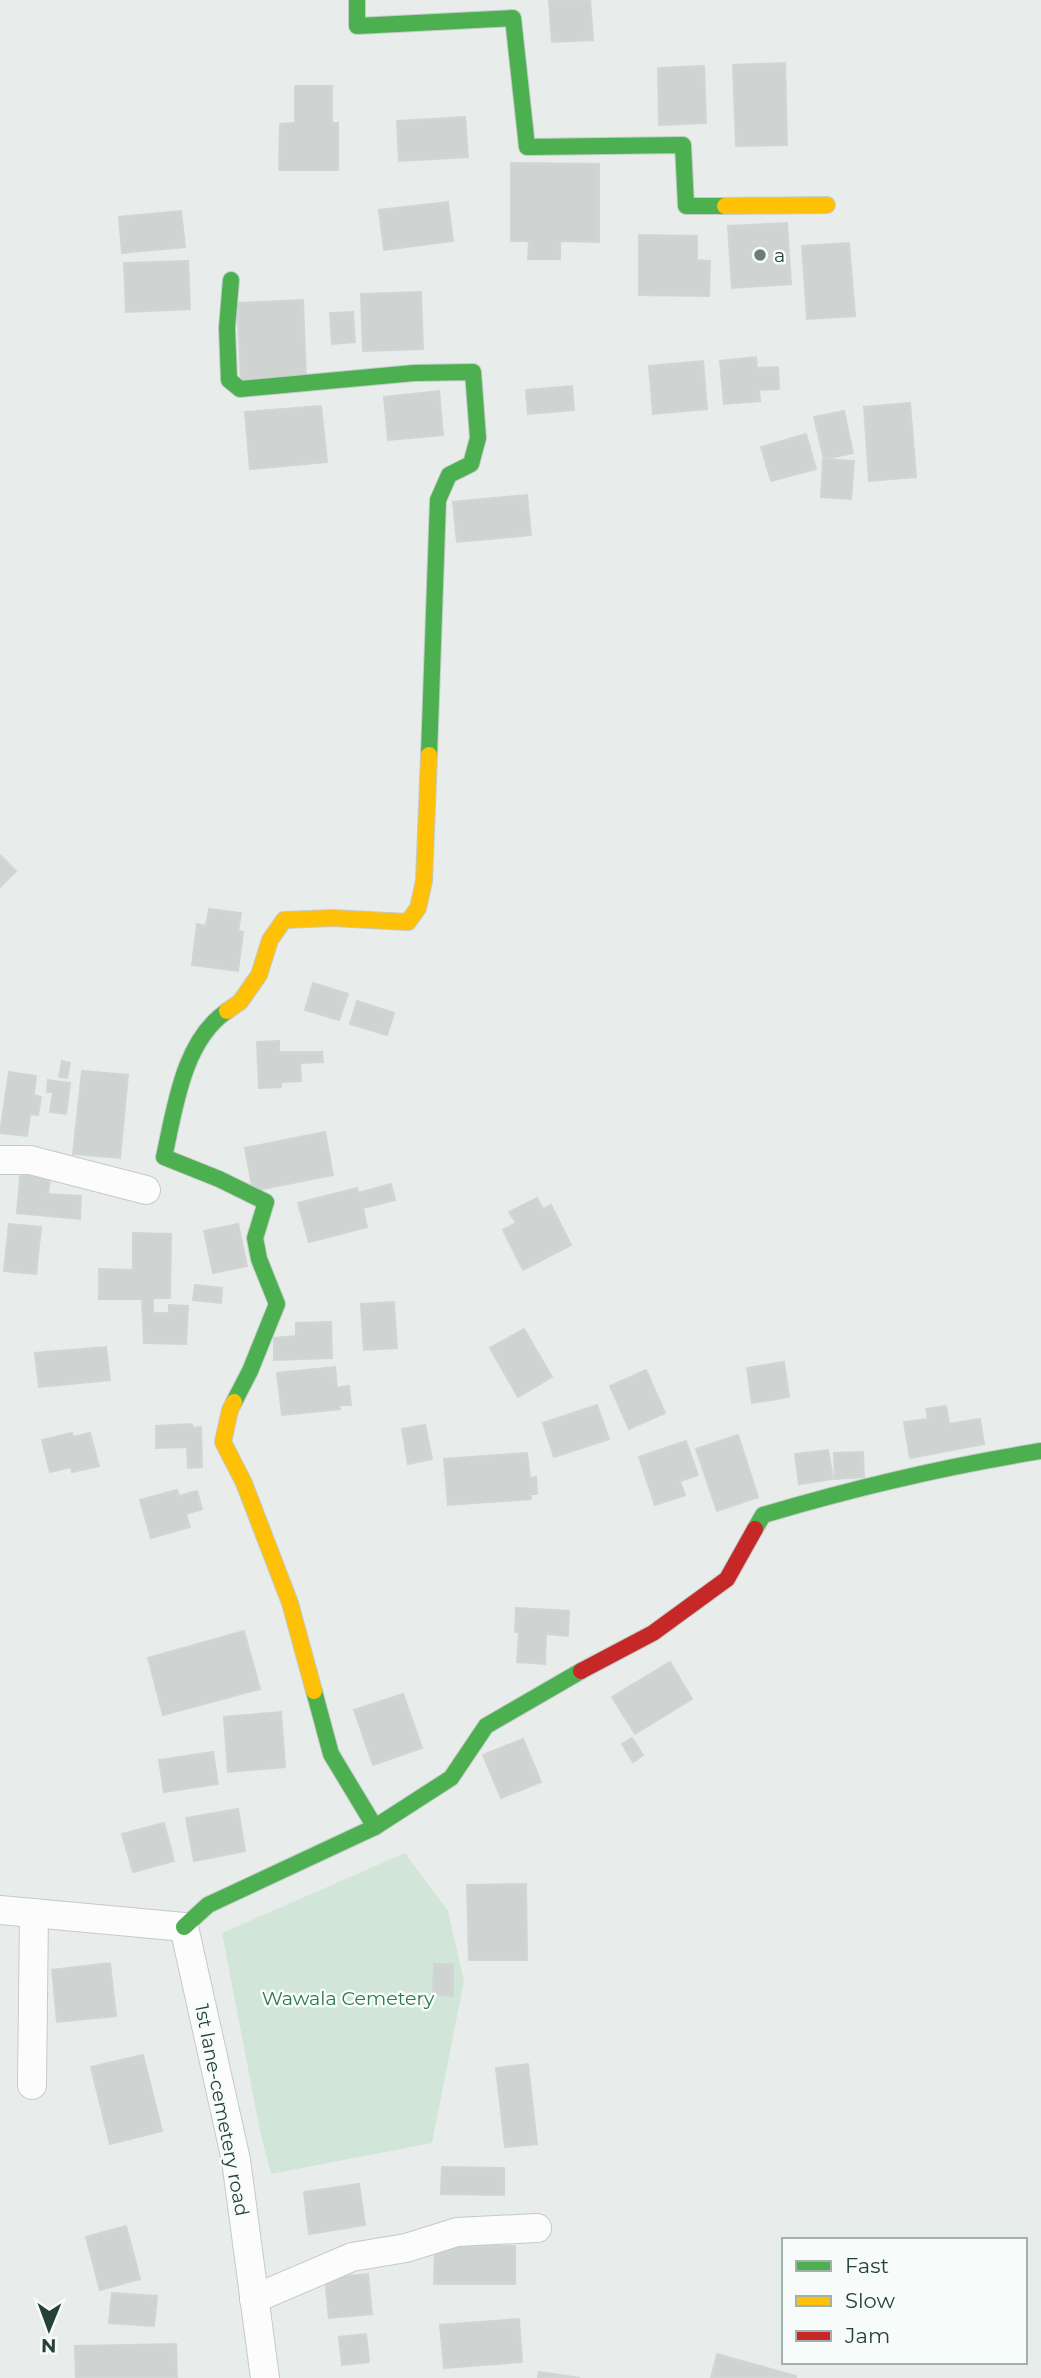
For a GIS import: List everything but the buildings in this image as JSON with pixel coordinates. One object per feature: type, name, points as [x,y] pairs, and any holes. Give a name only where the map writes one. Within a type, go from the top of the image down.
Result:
[{"type":"street","points":[[357,0],[357,26],[513,18],[527,147],[682,145],[685,206],[827,205]]},
{"type":"street","points":[[231,280],[227,328],[229,380],[240,389],[294,386],[435,370],[472,372],[474,385],[478,438],[471,464],[449,475],[438,499],[424,881],[418,908],[408,922],[332,918],[284,920],[270,940],[259,975],[240,1002],[211,1022],[194,1051],[178,1095],[164,1157],[266,1202],[255,1238],[259,1259],[276,1304],[269,1328],[230,1410],[223,1442],[244,1483],[290,1603],[331,1754],[374,1827]]},
{"type":"street","points":[[0,1160],[30,1160],[146,1190]]},
{"type":"street","points":[[0,1910],[184,1927],[208,1905],[374,1827],[451,1778],[486,1726],[562,1681],[653,1633],[727,1579],[763,1516],[870,1485],[989,1459],[1041,1451]]},
{"type":"street","points":[[32,2085],[33,1913]]},
{"type":"street","name":"1st lane-cemetery road","points":[[184,1927],[236,2160],[265,2378]]},
{"type":"street","points":[[254,2299],[352,2256],[406,2248],[457,2232],[537,2228]]},
{"type":"green space","name":"Wawala Cemetery","points":[[405,1853],[448,1911],[464,1981],[432,2143],[271,2174],[261,2136],[222,1933]]},
{"type":"traffic: fast","points":[[357,0],[357,26],[513,18],[527,147],[683,145],[686,206],[725,206]]},
{"type":"traffic: fast","points":[[231,280],[227,328],[229,380],[240,389],[414,373],[473,372],[478,438],[471,464],[449,475],[438,500],[429,755]]},
{"type":"traffic: fast","points":[[227,1011],[212,1024],[191,1057],[177,1097],[164,1157],[266,1202],[255,1238],[259,1259],[277,1304],[250,1371],[234,1402]]},
{"type":"traffic: fast","points":[[755,1529],[763,1515],[832,1496],[901,1478],[1041,1451]]},
{"type":"traffic: fast","points":[[184,1927],[208,1905],[375,1827],[451,1778],[486,1726],[581,1671]]},
{"type":"traffic: fast","points":[[314,1691],[331,1754],[375,1827]]},
{"type":"traffic: slow","points":[[725,206],[827,205]]},
{"type":"traffic: slow","points":[[227,1011],[240,1002],[259,975],[270,940],[284,920],[332,918],[408,922],[418,908],[424,881],[429,755]]},
{"type":"traffic: slow","points":[[234,1402],[223,1442],[244,1483],[290,1603],[314,1691]]},
{"type":"traffic: jam","points":[[581,1671],[653,1633],[727,1579],[755,1529]]},
{"type":"place","name":"a","points":[[760,255]]}]
